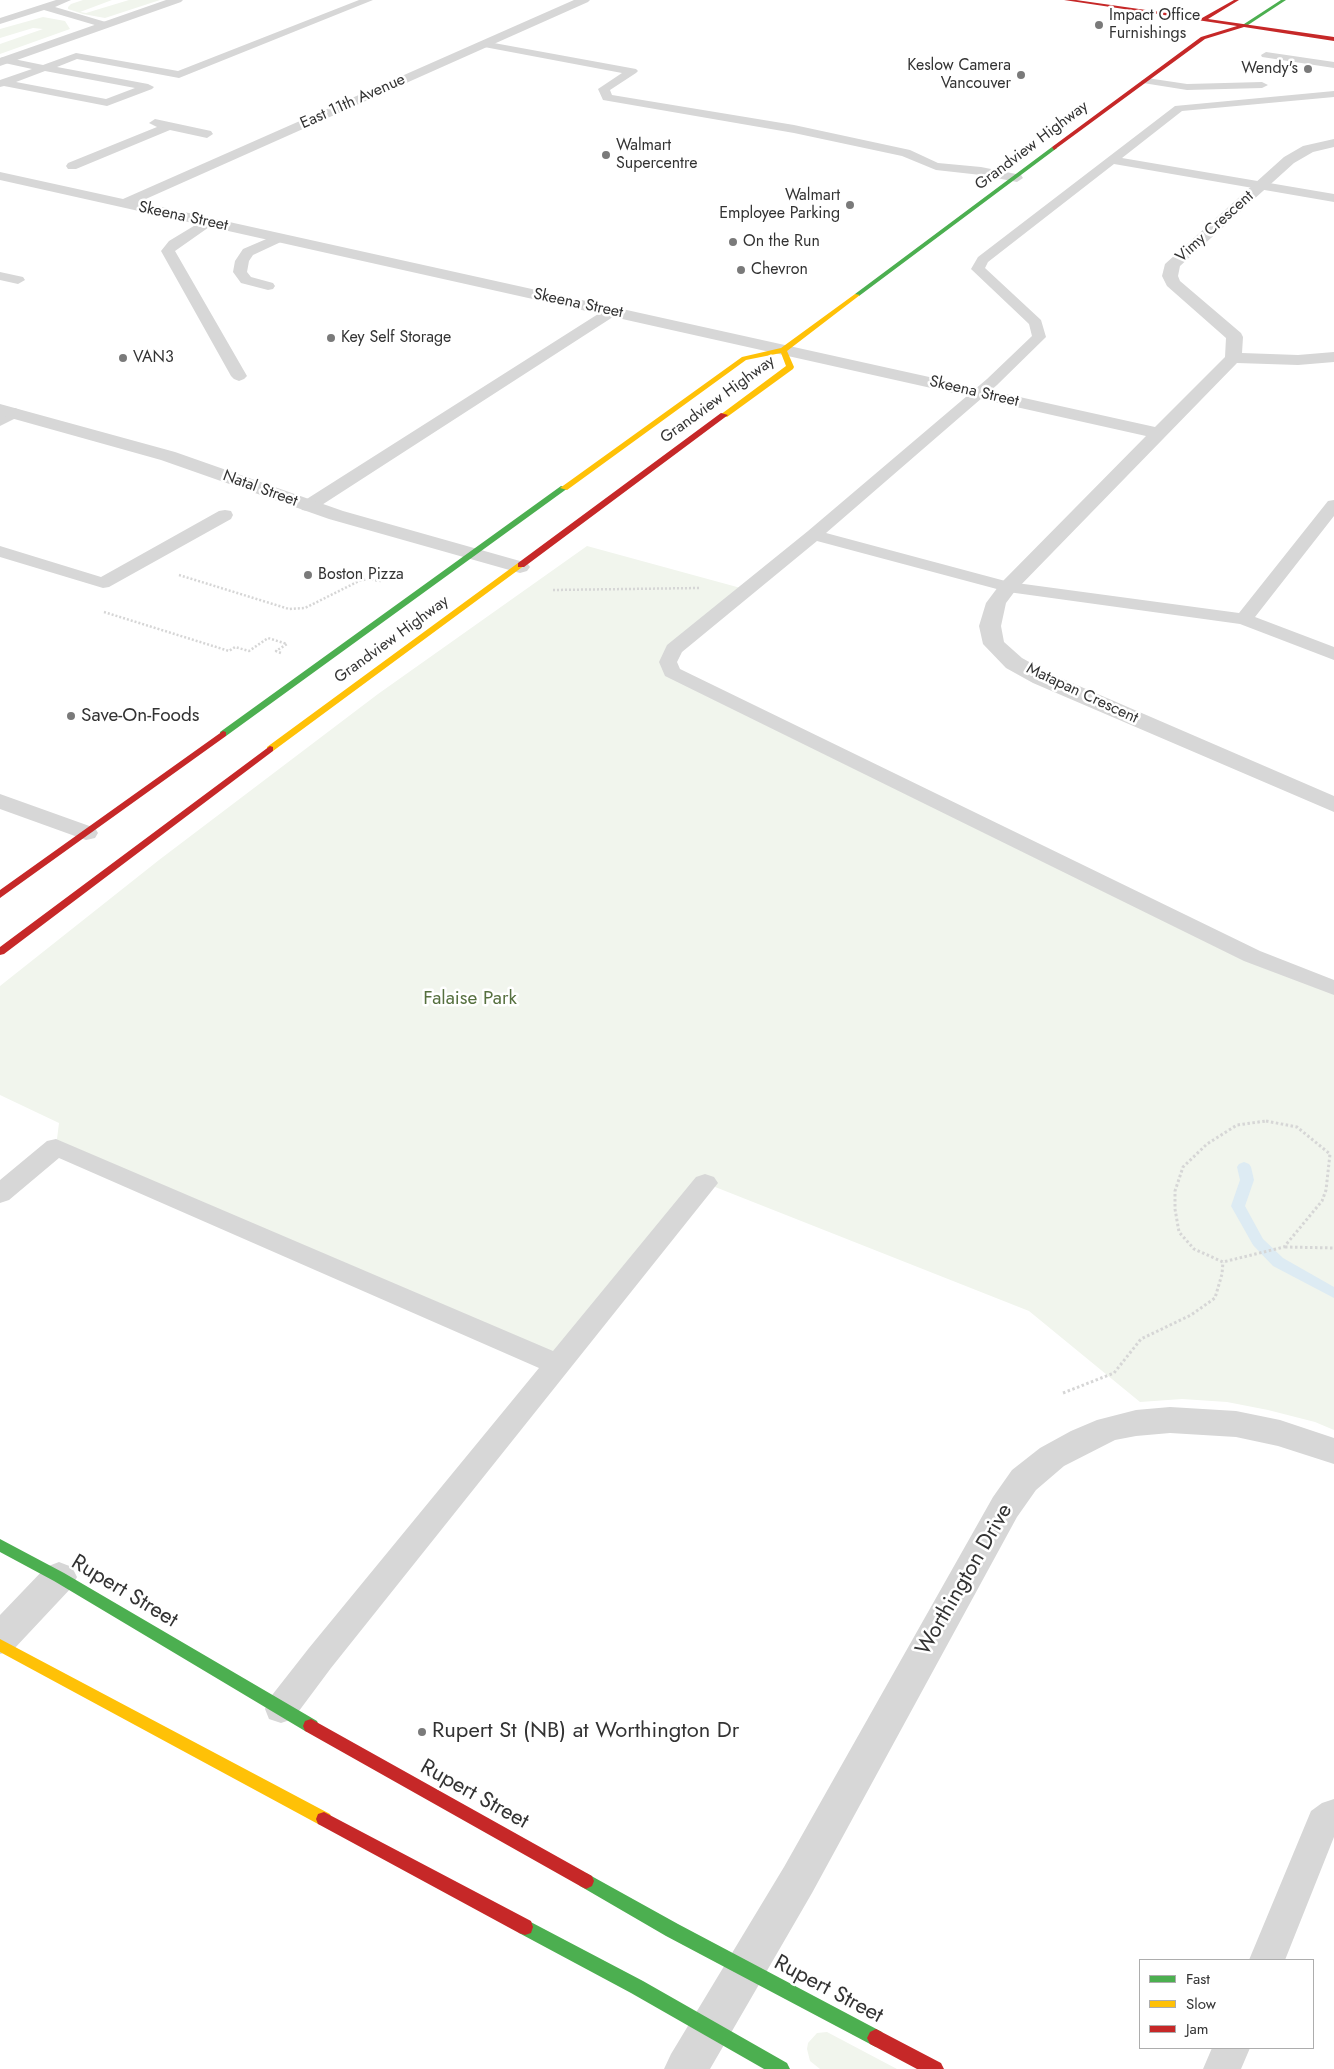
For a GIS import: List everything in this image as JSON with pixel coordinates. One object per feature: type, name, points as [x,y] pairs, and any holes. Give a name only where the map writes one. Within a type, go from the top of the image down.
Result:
[{"type":"main road","points":[[1066,0],[1334,39]]},
{"type":"main road","name":"Grandview Highway","points":[[0,895],[744,358],[783,350],[1203,38],[1243,26],[1284,0]]},
{"type":"main road","points":[[1206,3],[1243,6],[1284,15]]},
{"type":"main road","points":[[1203,20],[1226,6]]},
{"type":"main road","points":[[1203,20],[1203,38]]},
{"type":"main road","name":"Grandview Highway","points":[[0,952],[272,748],[790,367],[783,350]]},
{"type":"main road","name":"Rupert Street","points":[[0,1545],[59,1577],[282,1709],[663,1925],[934,2069]]},
{"type":"main road","points":[[0,1645],[710,2028],[781,2069]]},
{"type":"street","points":[[2,61],[177,0]]},
{"type":"street","name":"East 11th Avenue","points":[[123,204],[584,0]]},
{"type":"street","name":"Vimy Crescent","points":[[1233,358],[1235,337],[1173,283],[1170,276],[1171,269],[1178,258],[1289,160],[1308,149],[1334,143]]},
{"type":"street","name":"Skeena Street","points":[[0,176],[1156,433]]},
{"type":"street","points":[[1233,358],[1298,360],[1334,357]]},
{"type":"street","name":"Matapan Crescent","points":[[1233,358],[1156,433],[1008,586],[996,602],[990,626],[994,644],[1014,663],[1041,678],[1334,805]]},
{"type":"street","name":"Natal Street","points":[[5,414],[168,456],[308,506],[520,567]]},
{"type":"street","points":[[0,801],[86,833]]},
{"type":"street","name":"Worthington Drive","points":[[686,2069],[798,1880],[1004,1507],[1024,1480],[1052,1457],[1083,1440],[1109,1429],[1162,1420],[1200,1420],[1236,1424],[1280,1432],[1334,1451]]},
{"type":"street","points":[[0,1639],[59,1577]]},
{"type":"lane","points":[[0,21],[66,0]]},
{"type":"lane","points":[[2,83],[107,103],[368,0]]},
{"type":"lane","points":[[44,8],[105,25]]},
{"type":"lane","points":[[483,44],[632,71],[604,89],[607,98],[794,129],[906,153],[936,166],[981,171],[1017,178]]},
{"type":"lane","points":[[1266,55],[1334,65]]},
{"type":"lane","points":[[2,83],[76,56],[179,75]]},
{"type":"lane","points":[[2,61],[148,87]]},
{"type":"lane","points":[[1147,81],[1187,87],[1276,84]]},
{"type":"lane","points":[[1334,94],[1179,108],[983,260],[978,269],[1036,323],[1039,337],[978,393],[814,535],[674,649],[668,662],[672,672],[1252,956],[1334,988]]},
{"type":"lane","points":[[141,120],[207,134]]},
{"type":"lane","points":[[72,166],[169,126]]},
{"type":"lane","points":[[1112,160],[1334,198]]},
{"type":"lane","points":[[207,222],[174,244],[168,251],[239,376]]},
{"type":"lane","points":[[268,286],[246,280],[240,272],[242,261],[248,252],[278,238]]},
{"type":"lane","points":[[0,276],[18,280]]},
{"type":"lane","points":[[308,506],[611,312]]},
{"type":"lane","points":[[1244,619],[1334,505]]},
{"type":"lane","points":[[0,551],[104,583],[225,515]]},
{"type":"lane","points":[[814,535],[1008,586],[1044,593],[1244,619],[1334,654]]},
{"type":"lane","points":[[0,1194],[56,1147],[557,1364]]},
{"type":"lane","points":[[282,1709],[320,1658],[705,1183]]},
{"type":"lane","points":[[1267,1959],[1323,1822],[1334,1814]]},
{"type":"lane","points":[[1222,2069],[1231,2049]]},
{"type":"path","points":[[173,573],[289,609],[305,608],[360,581],[368,579],[382,581]]},
{"type":"path","points":[[553,590],[711,588],[748,590]]},
{"type":"path","points":[[99,611],[229,651],[235,647],[249,651],[268,638],[287,644],[276,651],[287,654]]},
{"type":"path","points":[[1284,1247],[1322,1201],[1326,1190],[1330,1154],[1297,1127],[1266,1121],[1237,1124],[1207,1144],[1183,1167],[1175,1191],[1175,1209],[1179,1232],[1194,1248],[1223,1262],[1273,1248],[1334,1248]]},
{"type":"path","points":[[1063,1393],[1114,1373],[1141,1339],[1191,1315],[1215,1298],[1222,1274],[1223,1262]]},
{"type":"green space","points":[[83,0],[112,0],[80,12],[86,13],[129,0],[160,0],[105,18],[83,14],[68,9],[71,4]]},
{"type":"green space","points":[[43,17],[65,21],[70,29],[0,54],[0,44],[43,29],[33,28],[0,38],[0,29]]},
{"type":"green space","name":"Falaise Park","points":[[587,546],[748,590],[674,649],[672,672],[1334,988],[1334,1430],[1315,1422],[1227,1402],[1182,1399],[1140,1402],[1029,1311],[705,1183],[557,1364],[56,1147],[59,1123],[0,1095],[0,986],[159,860],[378,694]]},
{"type":"green space","points":[[827,2032],[897,2069],[820,2069],[810,2061],[807,2049],[808,2043],[817,2033]]},
{"type":"waterway","points":[[1244,1167],[1247,1180],[1238,1206],[1258,1242],[1278,1262],[1334,1293]]},
{"type":"traffic: fast","points":[[1243,26],[1284,0]]},
{"type":"traffic: fast","points":[[857,295],[1054,148]]},
{"type":"traffic: fast","points":[[223,734],[564,488]]},
{"type":"traffic: fast","points":[[0,1545],[59,1577],[311,1726]]},
{"type":"traffic: fast","points":[[586,1881],[672,1930],[876,2038]]},
{"type":"traffic: fast","points":[[525,1927],[637,1987],[781,2069]]},
{"type":"traffic: slow","points":[[564,488],[744,358],[783,350],[857,295]]},
{"type":"traffic: slow","points":[[724,415],[790,367],[783,350]]},
{"type":"traffic: slow","points":[[270,749],[521,565]]},
{"type":"traffic: slow","points":[[0,1645],[324,1819]]},
{"type":"traffic: jam","points":[[1066,0],[1334,39]]},
{"type":"traffic: jam","points":[[1203,20],[1237,0]]},
{"type":"traffic: jam","points":[[1054,148],[1203,38],[1243,26]]},
{"type":"traffic: jam","points":[[521,565],[724,415]]},
{"type":"traffic: jam","points":[[0,895],[223,734]]},
{"type":"traffic: jam","points":[[0,952],[270,749]]},
{"type":"traffic: jam","points":[[311,1726],[586,1881]]},
{"type":"traffic: jam","points":[[324,1819],[525,1927]]},
{"type":"traffic: jam","points":[[876,2038],[935,2069]]},
{"type":"place","name":"Impact Office Furnishings","points":[[1099,25]]},
{"type":"place","name":"Wendy's","points":[[1308,69]]},
{"type":"place","name":"Keslow Camera Vancouver","points":[[1021,75]]},
{"type":"place","name":"Walmart Supercentre","points":[[606,155]]},
{"type":"place","name":"Walmart Employee Parking","points":[[850,205]]},
{"type":"place","name":"On the Run","points":[[733,242]]},
{"type":"place","name":"Chevron","points":[[741,270]]},
{"type":"place","name":"Key Self Storage","points":[[331,338]]},
{"type":"place","name":"VAN3","points":[[123,358]]},
{"type":"place","name":"Boston Pizza","points":[[308,575]]},
{"type":"place","name":"Save-On-Foods","points":[[71,716]]},
{"type":"place","name":"Rupert St (NB) at Worthington Dr","points":[[422,1732]]}]
